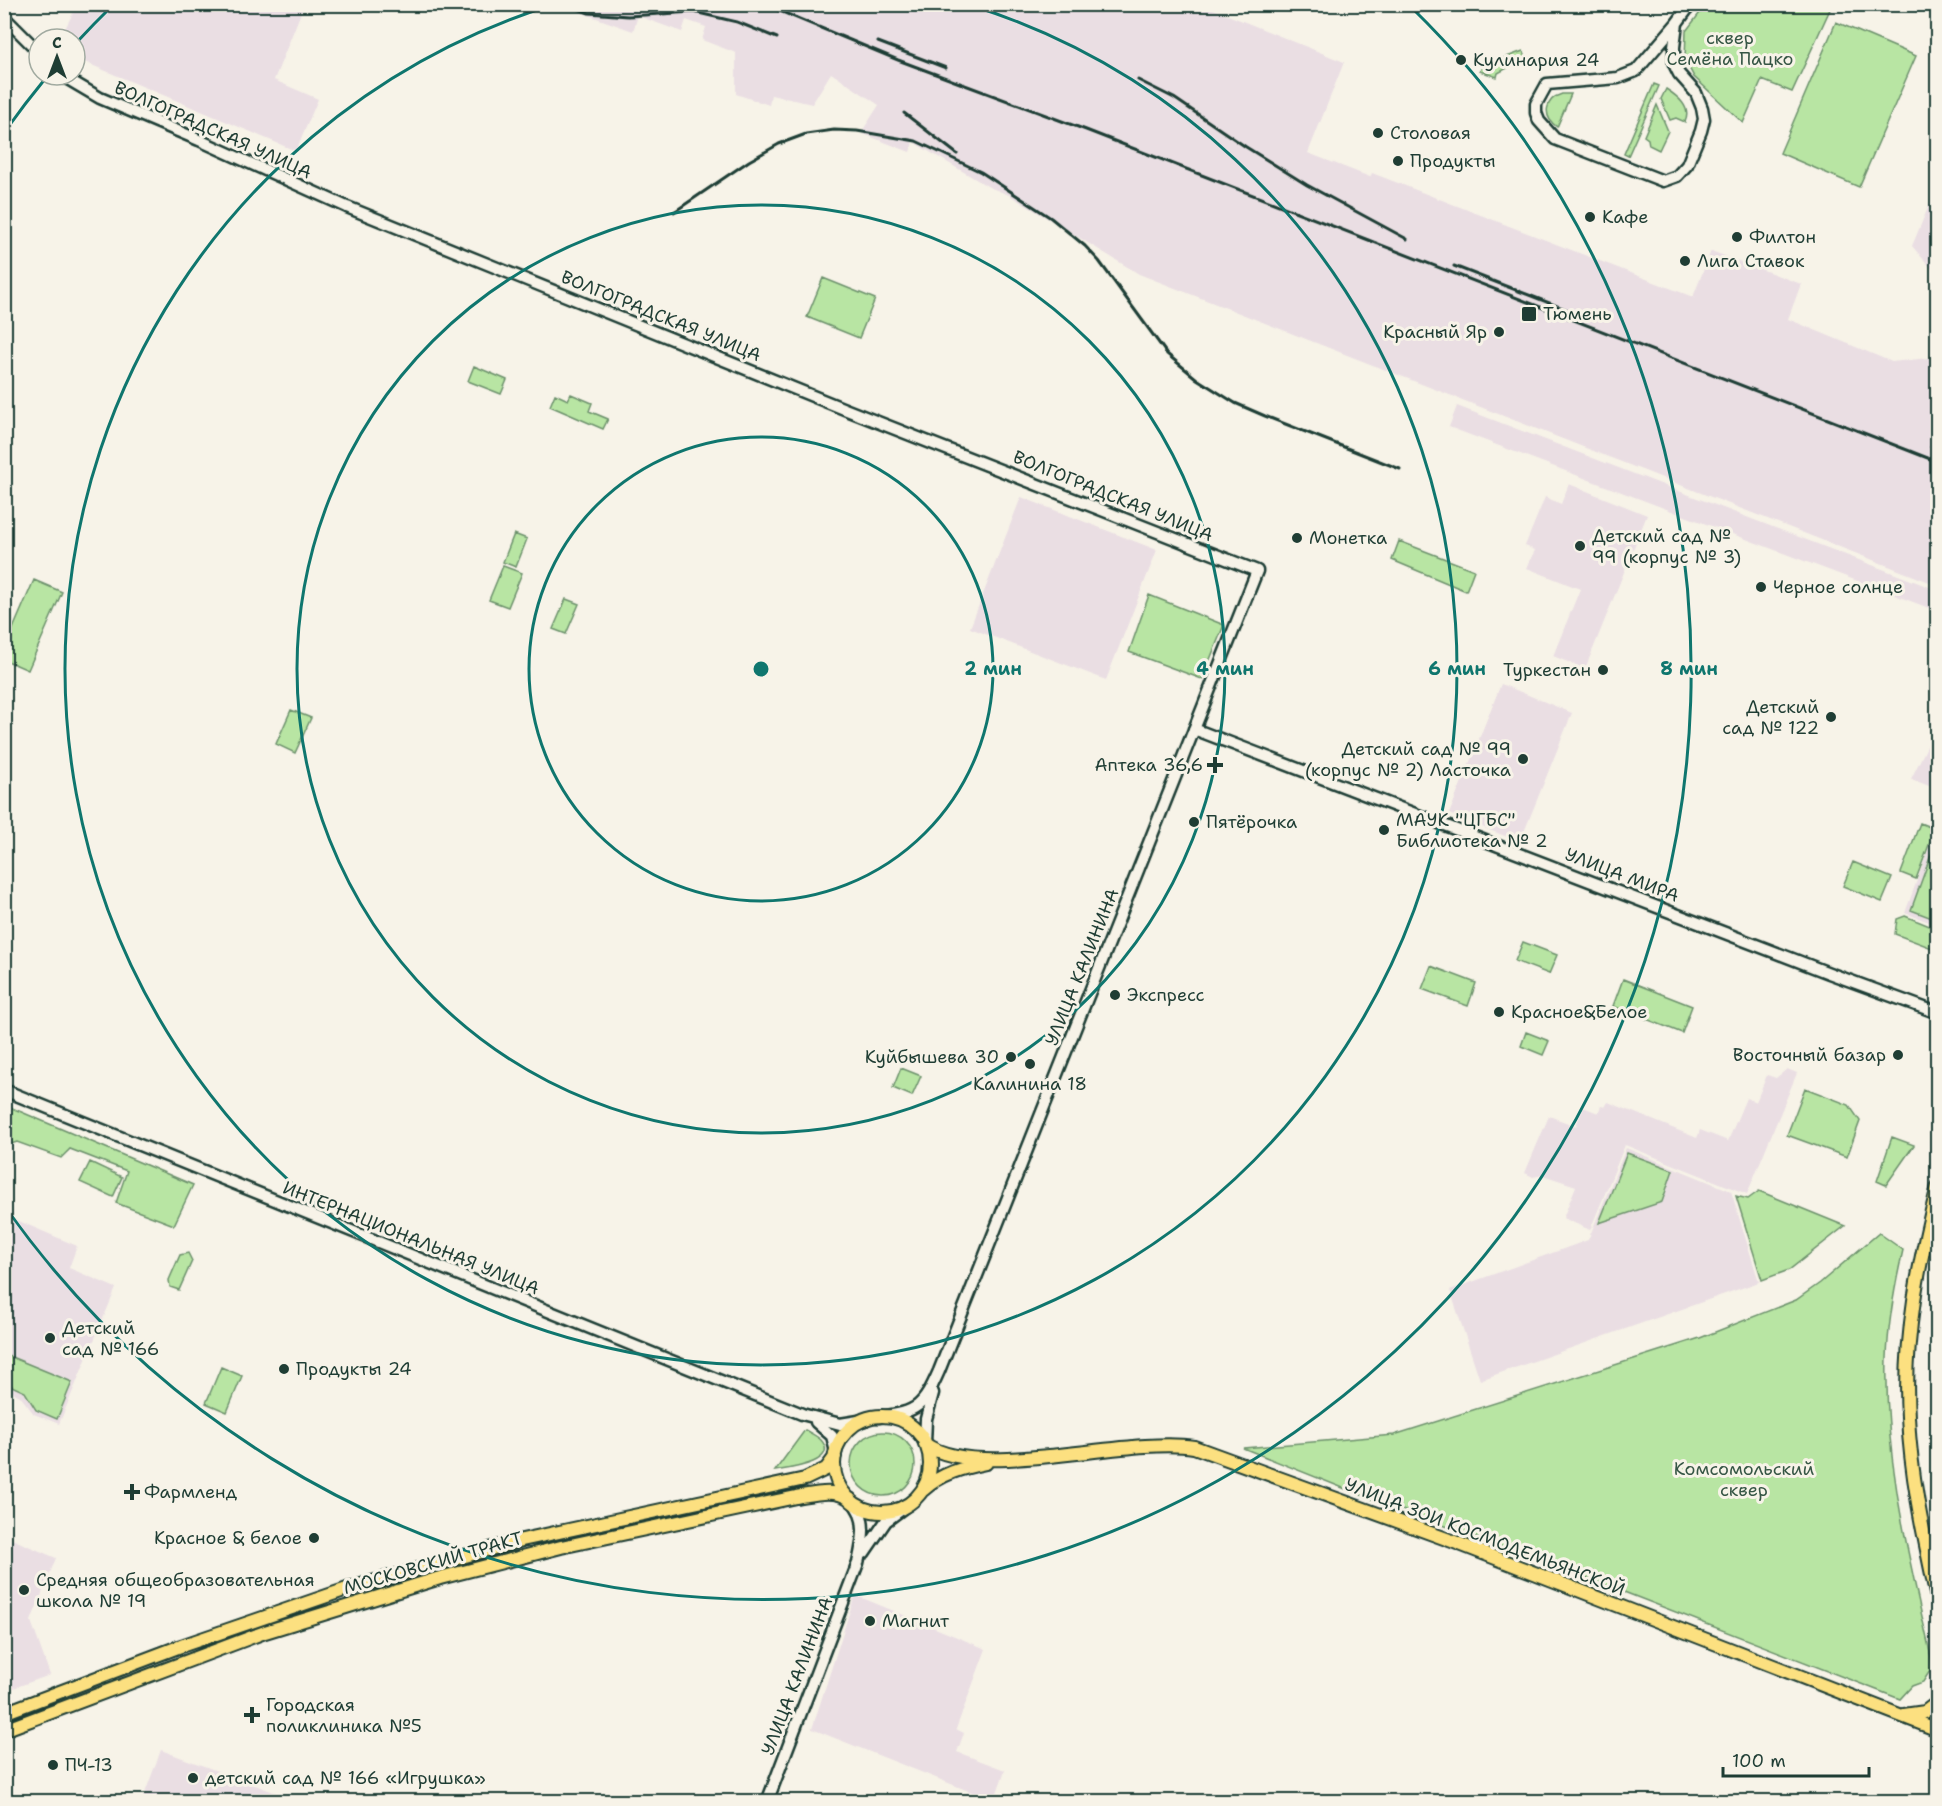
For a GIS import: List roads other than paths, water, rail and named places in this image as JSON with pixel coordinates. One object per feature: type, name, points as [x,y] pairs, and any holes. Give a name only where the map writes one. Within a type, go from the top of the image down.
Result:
[{"type":"main road","points":[[1938,1186],[1915,1290],[1907,1391],[1916,1489],[1938,1603]]},
{"type":"main road","points":[[879,1417],[904,1422],[915,1430],[925,1444],[930,1469],[927,1481],[920,1493],[910,1503],[894,1510],[876,1512],[865,1509],[850,1499],[837,1480],[835,1455],[841,1440],[849,1430],[865,1420],[879,1417]]},
{"type":"main road","name":"УЛИЦА ЗОИ КОСМОДЕМЬЯНСКОЙ","points":[[925,1444],[933,1450],[951,1456],[1006,1459]]},
{"type":"main road","name":"УЛИЦА ЗОИ КОСМОДЕМЬЯНСКОЙ","points":[[920,1493],[938,1478],[953,1471],[1006,1459],[1144,1447],[1194,1447],[1452,1541],[1938,1730]]},
{"type":"main road","name":"МОСКОВСКИЙ ТРАКТ","points":[[4,1713],[181,1646],[347,1589],[534,1537],[805,1479],[826,1469],[835,1455]]},
{"type":"main road","name":"МОСКОВСКИЙ ТРАКТ","points":[[4,1730],[265,1632],[441,1578],[561,1547],[796,1497],[830,1493],[844,1495],[850,1499]]},
{"type":"main road","points":[[1897,1714],[1925,1712],[1938,1702]]},
{"type":"street","points":[[1677,23],[1674,64],[1679,74],[1696,93],[1704,119],[1687,165],[1677,176],[1663,181],[1555,139],[1539,121],[1536,104],[1547,84],[1618,78],[1636,71],[1691,4]]},
{"type":"street","points":[[4,17],[27,40]]},
{"type":"street","name":"ВОЛГОГРАДСКАЯ УЛИЦА","points":[[81,87],[100,98],[347,207],[847,410],[1257,571]]},
{"type":"street","name":"УЛИЦА КАЛИНИНА","points":[[879,1417],[914,1410],[926,1398],[937,1376],[1257,571]]},
{"type":"street","name":"УЛИЦА МИРА","points":[[1194,729],[1938,1013]]},
{"type":"street","name":"ИНТЕРНАЦИОНАЛЬНАЯ УЛИЦА","points":[[4,1090],[806,1415],[840,1424],[865,1420]]},
{"type":"street","name":"УЛИЦА КАЛИНИНА","points":[[925,1444],[926,1419],[937,1376]]},
{"type":"street","name":"ИНТЕРНАЦИОНАЛЬНАЯ УЛИЦА","points":[[806,1415],[825,1428],[832,1436],[835,1455]]},
{"type":"street","name":"УЛИЦА КАЛИНИНА","points":[[767,1802],[858,1563],[863,1540],[863,1526],[858,1508],[850,1499]]},
{"type":"street","name":"УЛИЦА КАЛИНИНА","points":[[858,1563],[880,1527],[910,1503]]},
{"type":"railway","points":[[566,4],[589,13],[628,16],[694,12],[737,22],[777,38]]},
{"type":"railway","points":[[621,4],[647,9]]},
{"type":"railway","points":[[763,4],[898,60],[1086,130],[1938,462]]},
{"type":"railway","points":[[878,42],[946,68]]},
{"type":"railway","points":[[1138,80],[1174,98],[1307,185],[1407,239]]},
{"type":"railway","points":[[904,113],[957,154]]},
{"type":"railway","points":[[674,212],[749,161],[779,144],[806,134],[834,130],[857,131],[916,141],[981,172],[1051,218],[1085,246],[1099,261],[1167,354],[1197,379],[1235,403],[1400,469]]},
{"type":"railway","points":[[1454,266],[1588,318]]},
{"type":"railway","points":[[1931,447],[1938,449]]},
{"type":"place","name":"Кулинария 24","points":[[1461,60]]},
{"type":"place","name":"Столовая","points":[[1378,133]]},
{"type":"place","name":"Продукты","points":[[1398,161]]},
{"type":"place","name":"Кафе","points":[[1590,217]]},
{"type":"place","name":"Филтон","points":[[1737,237]]},
{"type":"place","name":"Лига Ставок","points":[[1685,261]]},
{"type":"place","name":"Тюмень","points":[[1529,314]]},
{"type":"place","name":"Красный Яр","points":[[1499,332]]},
{"type":"place","name":"Монетка","points":[[1297,538]]},
{"type":"place","name":"Детский сад № 99 (корпус № 3)","points":[[1580,546]]},
{"type":"place","name":"Черное солнце","points":[[1761,587]]},
{"type":"place","name":"Туркестан","points":[[1603,670]]},
{"type":"place","name":"Детский сад № 122","points":[[1831,717]]},
{"type":"place","name":"Детский сад № 99 (корпус № 2) Ласточка","points":[[1523,759]]},
{"type":"place","name":"Аптека 36,6","points":[[1215,765]]},
{"type":"place","name":"Пятёрочка","points":[[1194,822]]},
{"type":"place","name":"МАУК \"ЦГБС\" Библиотека № 2","points":[[1384,830]]},
{"type":"place","name":"Экспресс","points":[[1115,995]]},
{"type":"place","name":"Красное&Белое","points":[[1499,1012]]},
{"type":"place","name":"Восточный базар","points":[[1898,1055]]},
{"type":"place","name":"Куйбышева 30","points":[[1011,1057]]},
{"type":"place","name":"Калинина 18","points":[[1030,1064]]},
{"type":"place","name":"Детский сад № 166","points":[[50,1338]]},
{"type":"place","name":"Продукты 24","points":[[284,1369]]},
{"type":"place","name":"Фармленд","points":[[132,1492]]},
{"type":"place","name":"Красное & белое","points":[[314,1538]]},
{"type":"place","name":"Средняя общеобразовательная школа № 19","points":[[24,1590]]},
{"type":"place","name":"Магнит","points":[[870,1621]]},
{"type":"place","name":"Городская поликлиника №5","points":[[252,1715]]},
{"type":"place","name":"ПЧ-13","points":[[53,1765]]},
{"type":"place","name":"детский сад № 166 «Игрушка»","points":[[193,1778]]},
{"type":"park label","name":"сквер Семёна Пацко","points":[[1730,48]]},
{"type":"park label","name":"Комсомольский сквер","points":[[1744,1479]]}]
